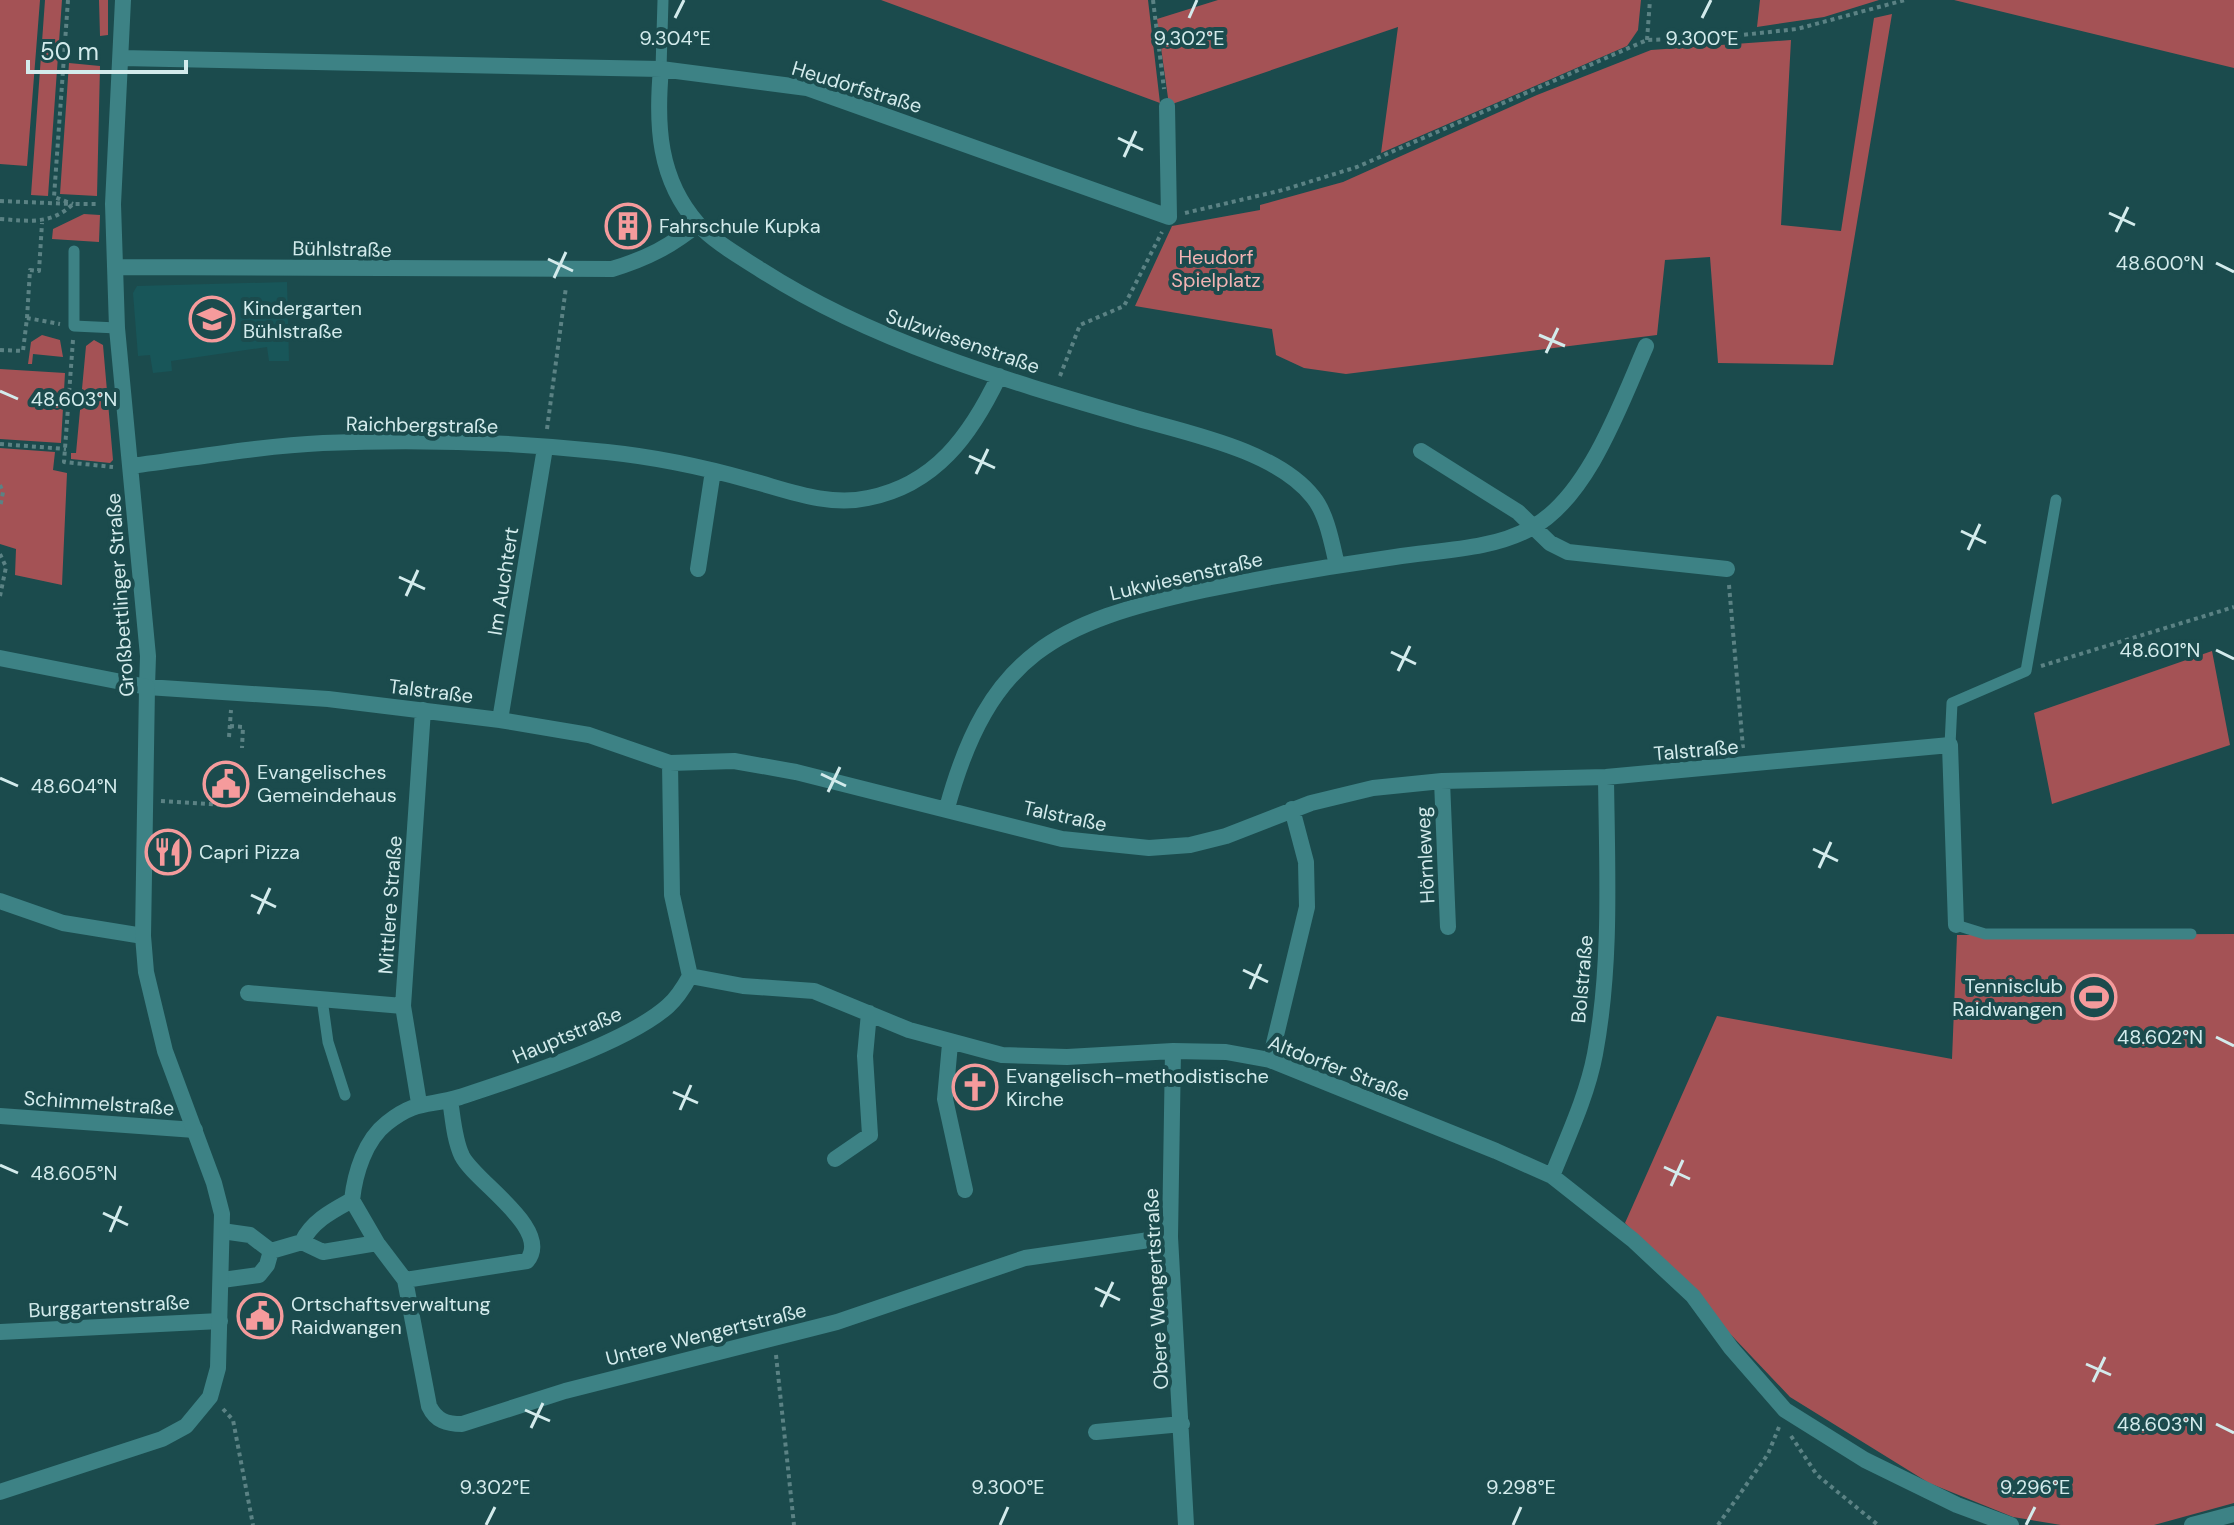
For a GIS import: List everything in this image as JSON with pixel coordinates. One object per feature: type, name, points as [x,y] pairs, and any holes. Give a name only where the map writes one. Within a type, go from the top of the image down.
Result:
[{"type":"street","name":"Großbettlinger Straße","points":[[123,0],[113,204],[117,328],[148,656],[143,936],[146,972],[165,1051],[219,1198],[222,1280],[218,1368],[210,1397]]},
{"type":"street","name":"Heudorfstraße","points":[[121,58],[661,69],[807,88],[1169,217]]},
{"type":"street","name":"Sulzwiesenstraße","points":[[661,69],[659,142],[675,186],[698,224],[747,261],[851,322],[999,376],[1196,435],[1273,464],[1314,497],[1337,565]]},
{"type":"street","points":[[1167,106],[1169,217]]},
{"type":"street","name":"Bühlstraße","points":[[115,267],[612,269],[645,259],[673,244],[698,224]]},
{"type":"street","points":[[1533,528],[1590,468],[1646,346]]},
{"type":"street","name":"Raichbergstraße","points":[[131,468],[322,443],[545,448],[649,457],[820,499],[865,499],[917,480],[952,453],[968,435],[999,376]]},
{"type":"street","name":"Im Auchtert","points":[[500,720],[545,448]]},
{"type":"street","points":[[1421,451],[1518,512],[1533,528],[1568,552],[1727,569]]},
{"type":"street","points":[[698,569],[713,471]]},
{"type":"street","name":"Lukwiesenstraße","points":[[947,808],[967,742],[987,706],[1037,652],[1071,630],[1124,608],[1337,565],[1474,545],[1533,528]]},
{"type":"street","name":"Talstraße","points":[[0,658],[147,687],[232,692],[500,720],[589,735],[670,763],[734,761],[796,772],[1062,839],[1149,848],[1190,845],[1226,836],[1292,809],[1373,788],[1442,781],[1606,777],[1950,745]]},
{"type":"street","name":"Mittlere Straße","points":[[419,1103],[403,1006],[423,710]]},
{"type":"street","points":[[1950,745],[1956,925]]},
{"type":"street","points":[[670,763],[672,895],[690,976]]},
{"type":"street","name":"Bolstraße","points":[[1552,1176],[1583,1099],[1595,1055],[1605,978],[1606,777]]},
{"type":"street","name":"Hörnleweg","points":[[1442,781],[1448,927]]},
{"type":"street","points":[[1270,1060],[1307,907],[1306,862],[1292,809]]},
{"type":"street","points":[[0,901],[63,923],[143,936]]},
{"type":"street","name":"Altdorfer Straße","points":[[690,976],[743,986],[814,991],[950,1044],[1002,1055],[1173,1051],[1226,1052],[1270,1060],[1552,1176],[1633,1240],[1693,1296],[1731,1348],[1785,1410],[1865,1460],[1957,1505],[2011,1525]]},
{"type":"street","name":"Hauptstraße","points":[[352,1200],[358,1168],[379,1131],[419,1103],[450,1100],[517,1079],[635,1028],[668,1006],[690,976]]},
{"type":"street","points":[[248,993],[403,1006]]},
{"type":"street","points":[[835,1159],[870,1135],[865,1056],[869,1013]]},
{"type":"street","points":[[950,1044],[945,1099],[965,1190]]},
{"type":"street","name":"Obere Wengertstraße","points":[[1173,1051],[1170,1237],[1182,1424],[1184,1525]]},
{"type":"street","points":[[405,1280],[527,1261],[533,1254],[534,1245],[519,1217],[461,1154],[450,1100]]},
{"type":"street","name":"Schimmelstraße","points":[[0,1116],[195,1130]]},
{"type":"street","points":[[302,1242],[311,1227],[326,1214],[352,1200]]},
{"type":"street","name":"Untere Wengertstraße","points":[[352,1200],[377,1243],[405,1280],[429,1406],[433,1414],[448,1424],[462,1424],[565,1391],[874,1311],[1025,1258],[1170,1237]]},
{"type":"street","points":[[222,1231],[250,1235],[271,1251]]},
{"type":"street","points":[[271,1251],[302,1242],[323,1252],[377,1243]]},
{"type":"street","points":[[222,1280],[259,1275],[267,1265],[271,1251]]},
{"type":"street","name":"Burggartenstraße","points":[[0,1332],[220,1321]]},
{"type":"street","points":[[0,1492],[162,1439],[186,1426],[210,1397]]},
{"type":"street","points":[[1096,1432],[1182,1424]]},
{"type":"street","points":[[2192,1525],[2234,1514]]},
{"type":"lane","points":[[661,69],[663,0]]},
{"type":"lane","points":[[74,251],[74,326],[117,328]]},
{"type":"lane","points":[[1950,745],[1952,703],[2026,671],[2056,500]]},
{"type":"lane","points":[[1956,925],[1985,934],[2191,934]]},
{"type":"lane","points":[[322,999],[328,1042],[345,1095]]},
{"type":"path","points":[[68,0],[54,197],[73,204]]},
{"type":"path","points":[[1153,0],[1167,106]]},
{"type":"path","points":[[1647,40],[1650,0]]},
{"type":"path","points":[[1053,393],[1080,325],[1124,306],[1169,217],[1283,190],[1357,167],[1647,40],[1714,38],[1797,29],[1905,0]]},
{"type":"path","points":[[0,201],[113,204]]},
{"type":"path","points":[[0,219],[42,222],[60,216],[73,204]]},
{"type":"path","points":[[0,350],[23,351],[30,270],[39,271],[42,222]]},
{"type":"path","points":[[545,448],[568,271]]},
{"type":"path","points":[[27,318],[74,326],[64,462],[131,468]]},
{"type":"path","points":[[0,444],[66,449]]},
{"type":"path","points":[[0,485],[3,492],[0,508]]},
{"type":"path","points":[[0,554],[6,567],[0,596]]},
{"type":"path","points":[[1727,569],[1745,766]]},
{"type":"path","points":[[2026,671],[2234,607]]},
{"type":"path","points":[[229,737],[232,692]]},
{"type":"path","points":[[230,726],[243,727],[242,748]]},
{"type":"path","points":[[164,801],[223,805]]},
{"type":"path","points":[[774,1337],[794,1525]]},
{"type":"path","points":[[210,1397],[233,1420],[253,1525]]},
{"type":"path","points":[[1718,1525],[1768,1454],[1785,1410]]},
{"type":"path","points":[[1785,1410],[1792,1440],[1803,1458],[1817,1475],[1878,1525]]},
{"type":"shaded area","name":"Kindergarten Bühlstraße","points":[[287,282],[289,361],[269,361],[267,347],[171,361],[172,371],[153,373],[150,355],[138,356],[133,293],[137,286]]},
{"type":"green space","points":[[0,0],[40,0],[27,166],[0,164]]},
{"type":"green space","points":[[45,0],[62,0],[48,196],[31,195]]},
{"type":"green space","points":[[99,0],[108,0],[108,35],[100,36]]},
{"type":"green space","points":[[881,0],[1148,0],[1160,103]]},
{"type":"green space","points":[[1218,0],[1641,0],[1638,30],[1627,46],[1381,153],[1398,27],[1169,105],[1157,19]]},
{"type":"green space","points":[[1760,0],[1879,0],[1824,17],[1757,27]]},
{"type":"green space","points":[[1954,0],[2234,0],[2234,68]]},
{"type":"green space","name":"Heudorf Spielplatz","points":[[1892,14],[1833,365],[1718,363],[1710,257],[1665,260],[1657,335],[1346,374],[1304,368],[1276,355],[1272,329],[1135,306],[1172,226],[1260,210],[1260,205],[1343,182],[1537,95],[1651,50],[1791,40],[1781,225],[1841,231],[1874,18]]},
{"type":"green space","points":[[69,63],[100,66],[97,196],[60,194]]},
{"type":"green space","points":[[84,214],[100,215],[99,242],[52,239],[53,229]]},
{"type":"green space","points":[[42,335],[60,340],[63,357],[33,354],[32,364],[28,364],[31,342]]},
{"type":"green space","points":[[94,340],[103,345],[113,460],[110,463],[71,459],[71,453],[76,453],[86,346]]},
{"type":"green space","points":[[0,369],[65,373],[61,443],[0,439]]},
{"type":"green space","points":[[0,448],[55,452],[53,470],[67,473],[62,585],[15,575],[16,549],[0,544]]},
{"type":"green space","points":[[2212,651],[2230,745],[2052,804],[2034,713]]},
{"type":"green space","points":[[2234,934],[2234,1503],[2154,1525],[2061,1525],[2013,1517],[1929,1483],[1790,1397],[1625,1223],[1717,1016],[1952,1059],[1957,935]]},
{"type":"place","name":"Fahrschule Kupka","points":[[628,226]]},
{"type":"place","name":"Kindergarten Bühlstraße","points":[[212,319]]},
{"type":"place","name":"Evangelisches Gemeindehaus","points":[[226,784]]},
{"type":"place","name":"Capri Pizza","points":[[168,852]]},
{"type":"place","name":"Tennisclub Raidwangen","points":[[2094,997]]},
{"type":"place","name":"Evangelisch-methodistische Kirche","points":[[975,1087]]},
{"type":"place","name":"Ortschaftsverwaltung Raidwangen","points":[[260,1316]]}]
